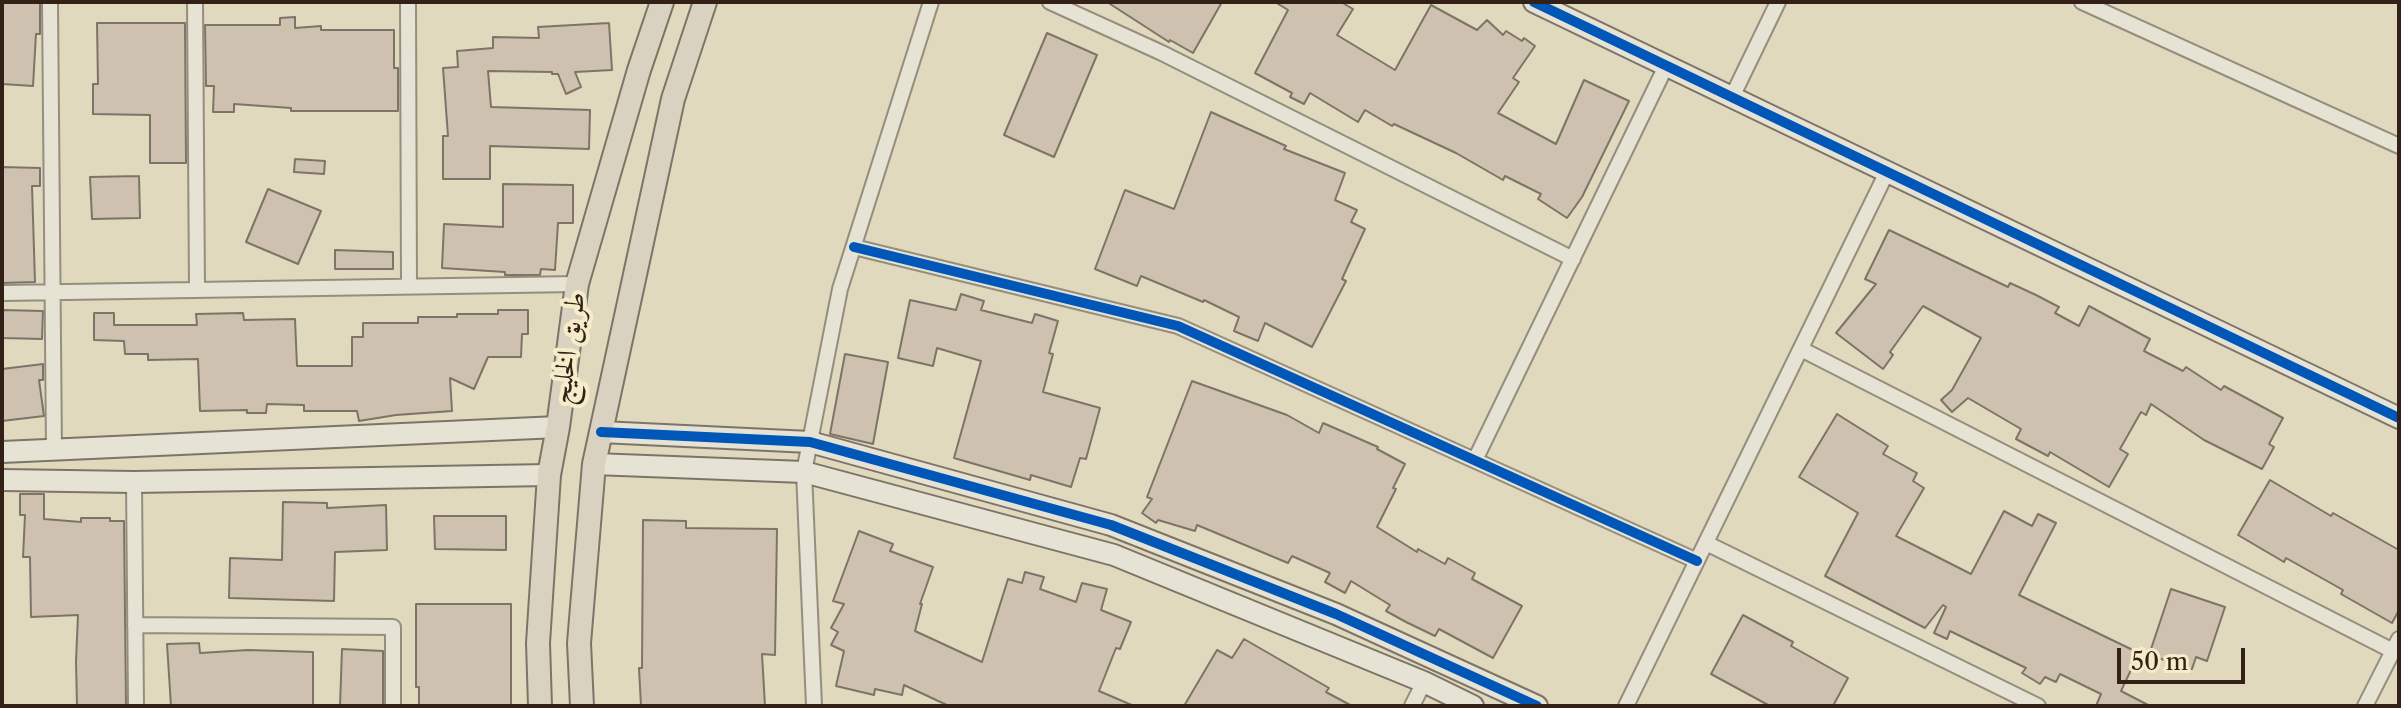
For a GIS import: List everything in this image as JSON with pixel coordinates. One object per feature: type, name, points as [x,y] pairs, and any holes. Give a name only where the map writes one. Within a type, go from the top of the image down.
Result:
[{"type":"main road","name":"طريق الخليج","points":[[540,706],[538,643],[549,475],[577,284],[662,2]]},
{"type":"main road","name":"طريق الخليج","points":[[582,706],[579,643],[594,464],[673,99],[705,2]]},
{"type":"street","points":[[50,2],[54,451]]},
{"type":"street","points":[[195,2],[197,290]]},
{"type":"street","points":[[408,2],[409,286]]},
{"type":"street","points":[[814,706],[804,472],[840,289],[931,2]]},
{"type":"street","points":[[1050,2],[1162,53],[1573,259]]},
{"type":"street","points":[[1732,97],[1778,2]]},
{"type":"street","points":[[2082,2],[2399,146]]},
{"type":"street","points":[[1547,5],[1666,66],[2399,418]]},
{"type":"street","points":[[1475,460],[1666,66]]},
{"type":"street","points":[[1626,706],[1887,172]]},
{"type":"street","points":[[854,247],[1178,326],[1697,561]]},
{"type":"street","points":[[2,293],[577,284]]},
{"type":"street","points":[[1801,349],[2396,645],[2365,706]]},
{"type":"street","points":[[2,452],[558,427]]},
{"type":"street","points":[[601,432],[810,442],[1111,525],[1336,614],[1537,706]]},
{"type":"street","points":[[594,464],[804,472],[1114,555],[1424,682],[1473,706]]},
{"type":"street","points":[[2,480],[134,482],[549,475]]},
{"type":"street","points":[[134,482],[136,706]]},
{"type":"street","points":[[1706,543],[2038,706]]},
{"type":"street","points":[[135,625],[393,627],[393,706]]},
{"type":"street","points":[[1412,706],[1424,682]]},
{"type":"building","points":[[2,2],[40,2],[40,34],[36,34],[33,86],[2,84]]},
{"type":"building","points":[[1107,2],[1222,2],[1193,53],[1169,42]]},
{"type":"building","points":[[1275,2],[1341,2],[1353,9],[1337,35],[1395,70],[1431,5],[1477,30],[1487,20],[1503,35],[1506,31],[1522,41],[1524,38],[1535,46],[1513,78],[1519,82],[1498,113],[1556,144],[1584,80],[1629,101],[1582,197],[1567,218],[1538,199],[1541,194],[1505,176],[1503,180],[1456,153],[1394,124],[1392,126],[1365,110],[1358,122],[1310,93],[1304,104],[1290,97],[1292,93],[1255,73],[1288,10]]},
{"type":"building","points":[[295,17],[295,28],[321,26],[321,30],[394,30],[398,111],[291,111],[291,108],[234,104],[234,112],[213,112],[214,86],[206,86],[205,25],[280,25],[280,18]]},
{"type":"building","points":[[97,23],[185,23],[186,163],[150,163],[150,115],[93,114],[93,84],[98,84]]},
{"type":"building","points":[[609,23],[612,70],[575,72],[581,87],[566,94],[558,74],[552,72],[488,71],[491,107],[590,110],[589,149],[490,146],[490,179],[443,179],[443,136],[448,136],[443,68],[458,67],[457,51],[493,48],[493,37],[539,38],[538,27]]},
{"type":"building","points":[[1047,33],[1097,55],[1054,157],[1004,135]]},
{"type":"building","points":[[1211,112],[1286,146],[1284,149],[1345,173],[1335,200],[1357,210],[1351,222],[1365,229],[1342,279],[1346,281],[1312,347],[1265,323],[1258,341],[1234,331],[1239,317],[1204,300],[1141,276],[1137,286],[1095,269],[1125,190],[1174,209]]},
{"type":"building","points":[[295,159],[325,161],[324,174],[294,172]]},
{"type":"building","points":[[2,167],[40,168],[40,186],[32,186],[35,282],[2,283]]},
{"type":"building","points":[[139,176],[140,218],[92,219],[90,177]]},
{"type":"building","points":[[503,184],[573,185],[573,223],[558,223],[555,270],[541,269],[540,275],[505,275],[505,272],[442,268],[444,224],[503,227]]},
{"type":"building","points":[[268,189],[321,211],[298,264],[246,242]]},
{"type":"building","points":[[1889,230],[2008,287],[2010,283],[2036,295],[2059,307],[2055,313],[2079,326],[2089,306],[2150,339],[2144,351],[2183,371],[2186,367],[2221,390],[2224,386],[2283,418],[2269,444],[2274,447],[2262,469],[2204,440],[2151,404],[2146,415],[2141,412],[2120,449],[2128,454],[2109,487],[2050,452],[2048,456],[2016,439],[2021,429],[1968,398],[1952,412],[1941,400],[1952,390],[1981,338],[1923,306],[1890,352],[1893,355],[1883,369],[1836,333],[1876,284],[1865,279]]},
{"type":"building","points":[[335,250],[393,252],[393,269],[335,269]]},
{"type":"building","points":[[961,294],[984,301],[981,310],[1032,323],[1035,314],[1058,321],[1043,392],[1100,408],[1086,459],[1080,458],[1071,487],[1031,475],[1030,480],[954,458],[981,361],[937,348],[933,366],[898,358],[910,300],[956,310]]},
{"type":"building","points":[[2,310],[43,311],[42,339],[2,338]]},
{"type":"building","points":[[498,310],[528,310],[528,334],[522,334],[521,357],[488,357],[474,389],[450,378],[452,411],[359,421],[357,411],[304,411],[304,405],[267,404],[266,413],[247,413],[247,410],[200,411],[198,359],[148,360],[148,354],[125,354],[124,341],[94,340],[94,313],[114,313],[114,325],[197,325],[196,314],[243,313],[244,320],[295,319],[297,366],[352,366],[352,337],[363,337],[363,323],[418,323],[418,317],[498,314]]},
{"type":"building","points":[[845,354],[888,362],[873,444],[830,434]]},
{"type":"building","points":[[43,364],[43,380],[39,380],[44,416],[2,421],[2,369]]},
{"type":"building","points":[[1192,381],[1287,415],[1319,433],[1323,423],[1378,447],[1405,464],[1377,527],[1417,552],[1418,549],[1445,564],[1448,558],[1475,573],[1472,579],[1522,606],[1493,658],[1439,629],[1435,636],[1406,622],[1386,611],[1390,605],[1351,581],[1345,593],[1325,582],[1330,573],[1292,556],[1288,563],[1197,525],[1195,531],[1158,520],[1156,523],[1142,513],[1152,499],[1147,497]]},
{"type":"building","points":[[1837,414],[1888,446],[1883,454],[1917,473],[1913,481],[1924,488],[1896,536],[1971,574],[2004,511],[2032,526],[2038,514],[2056,523],[2019,595],[2139,653],[2121,691],[2150,706],[2096,706],[2101,694],[2060,674],[2056,682],[2045,677],[2040,684],[2022,673],[2026,668],[1950,631],[1947,639],[1934,633],[1946,607],[1943,605],[1925,628],[1825,576],[1858,513],[1799,477]]},
{"type":"building","points":[[2270,480],[2331,516],[2333,513],[2399,550],[2399,610],[2392,623],[2341,594],[2343,590],[2286,558],[2284,562],[2238,535]]},
{"type":"building","points":[[20,494],[44,494],[44,519],[81,522],[81,518],[110,518],[110,521],[124,521],[126,706],[77,706],[78,615],[31,617],[30,557],[23,557],[25,515],[20,515]]},
{"type":"building","points":[[283,502],[327,503],[327,508],[386,505],[387,550],[335,552],[334,601],[229,598],[230,558],[282,560]]},
{"type":"building","points":[[434,516],[506,516],[506,550],[435,549]]},
{"type":"building","points":[[643,520],[686,521],[686,528],[777,529],[775,655],[762,654],[765,706],[641,706],[639,668],[642,668]]},
{"type":"building","points":[[859,531],[893,544],[890,551],[933,567],[920,604],[915,631],[982,662],[1008,579],[1022,583],[1025,572],[1044,577],[1040,589],[1076,602],[1082,583],[1107,589],[1101,610],[1131,622],[1120,649],[1116,648],[1099,691],[1134,706],[949,706],[904,685],[902,695],[875,689],[874,695],[836,686],[844,651],[831,645],[838,632],[831,628],[844,604],[833,601]]},
{"type":"building","points":[[2171,589],[2225,607],[2207,661],[2196,657],[2192,669],[2149,655]]},
{"type":"building","points":[[416,604],[511,604],[511,706],[419,706],[419,687],[416,687]]},
{"type":"building","points":[[1743,615],[1793,642],[1791,646],[1848,678],[1833,706],[1770,706],[1711,674]]},
{"type":"building","points":[[1244,639],[1329,688],[1326,692],[1352,706],[1184,706],[1217,650],[1232,658]]},
{"type":"building","points":[[199,643],[200,653],[248,650],[313,652],[313,706],[171,706],[167,644]]},
{"type":"building","points":[[342,649],[383,651],[383,706],[340,706]]},
{"type":"cycle path","points":[[1534,2],[2399,418]]},
{"type":"cycle path","points":[[854,247],[1178,326],[1697,561]]},
{"type":"cycle path","points":[[601,432],[810,442],[1111,525],[1336,614],[1537,706]]}]
